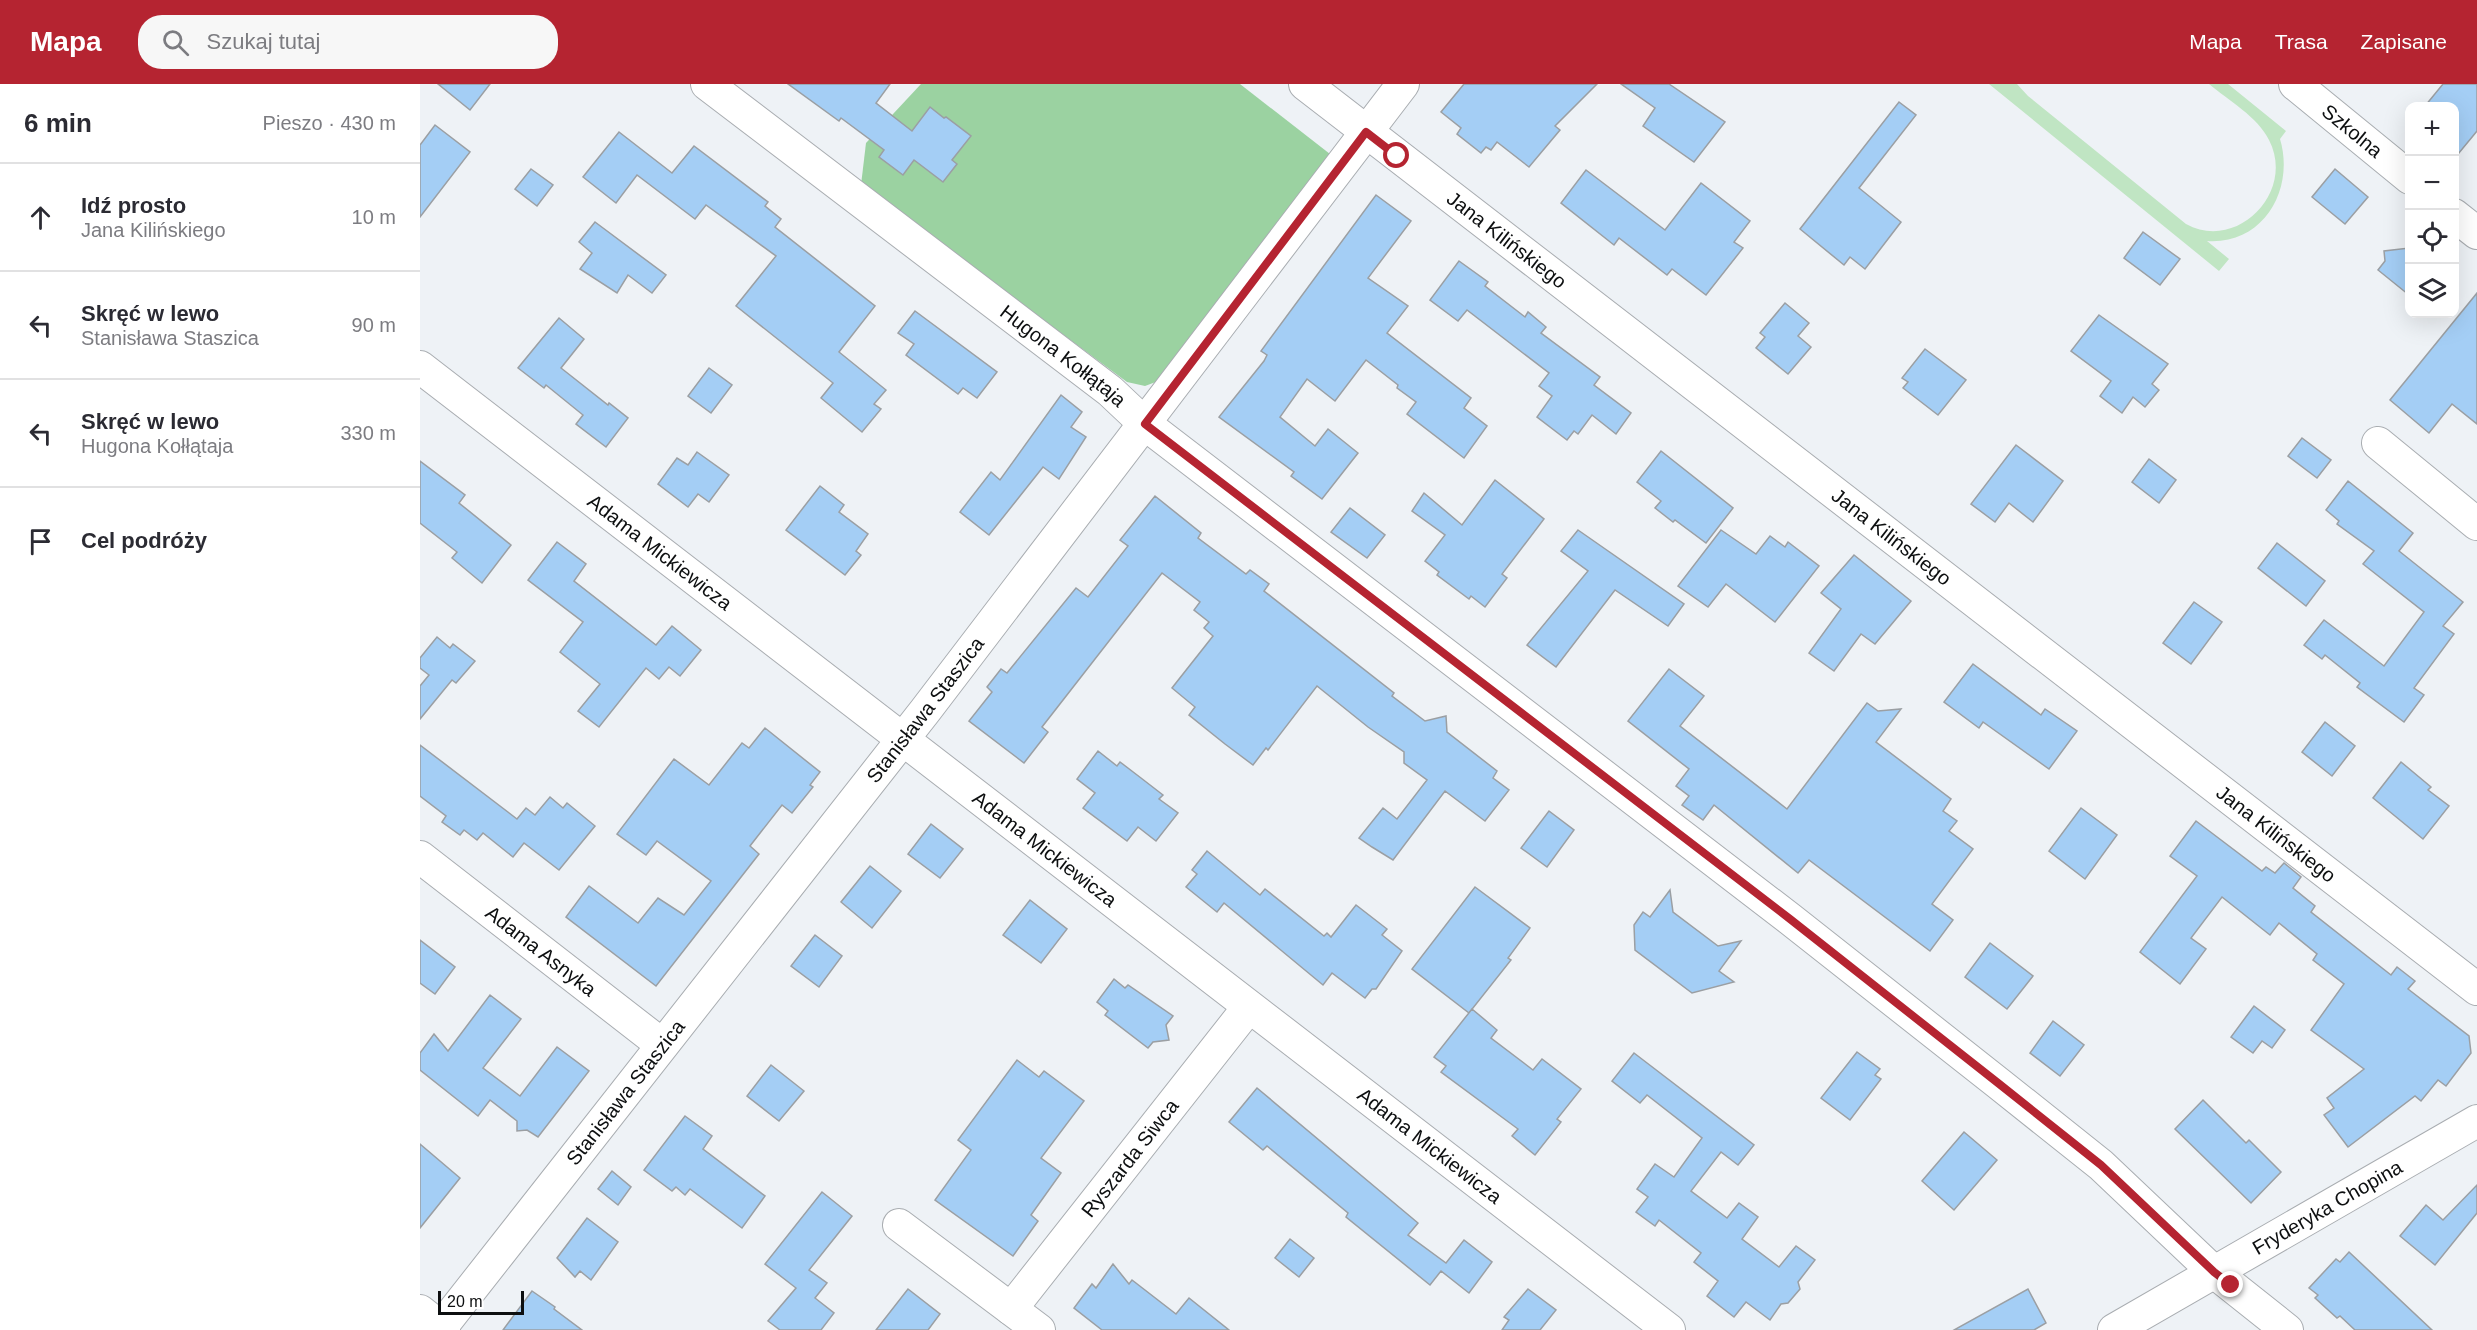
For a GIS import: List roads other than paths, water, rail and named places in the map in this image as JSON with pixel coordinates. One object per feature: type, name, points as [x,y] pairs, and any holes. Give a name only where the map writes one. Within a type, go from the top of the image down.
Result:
[{"type":"street","name":"Hugona Kołłątaja","points":[[707,84],[1110,391],[1145,424],[1790,919],[2101,1165],[2214,1272],[2287,1330]]},
{"type":"street","name":"Jana Kilińskiego","points":[[1305,84],[2477,989]]},
{"type":"street","name":"Stanisława Staszica","points":[[436,1325],[904,738],[1404,84]]},
{"type":"street","name":"Szkolna","points":[[2295,84],[2405,175]]},
{"type":"street","points":[[2459,218],[2477,233]]},
{"type":"street","name":"Adama Mickiewicza","points":[[420,367],[904,738],[1248,1008],[1669,1330]]},
{"type":"street","points":[[2378,443],[2477,524]]},
{"type":"street","name":"Adama Asnyka","points":[[420,857],[661,1044]]},
{"type":"street","name":"Ryszarda Siwca","points":[[1011,1309],[1248,1008]]},
{"type":"street","name":"Fryderyka Chopina","points":[[2114,1330],[2477,1121]]},
{"type":"street","points":[[899,1225],[1039,1330]]}]
